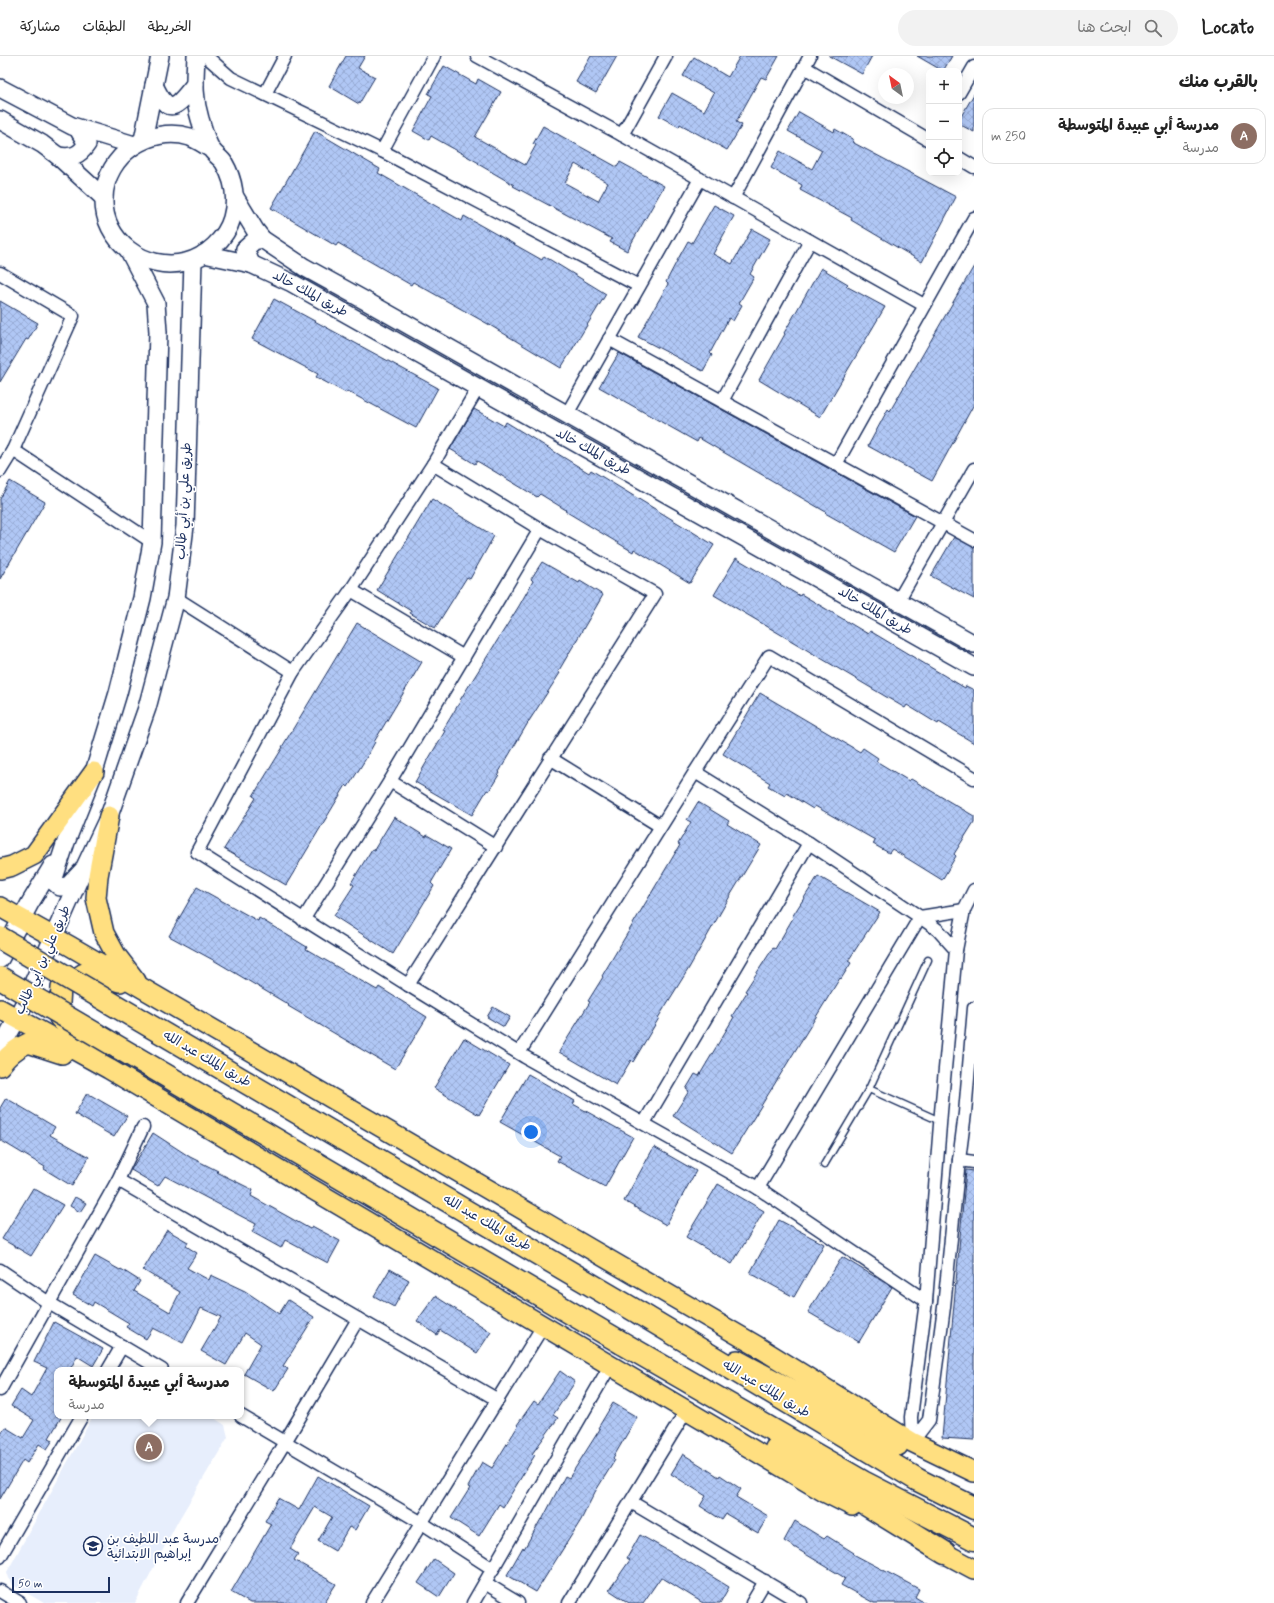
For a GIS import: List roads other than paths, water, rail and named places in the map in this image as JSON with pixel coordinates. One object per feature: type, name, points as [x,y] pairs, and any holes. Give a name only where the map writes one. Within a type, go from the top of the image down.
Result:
[{"type":"highway","name":"طريق الملك عبد الله","points":[[0,938],[641,1314],[918,1480],[974,1508]]},
{"type":"highway","points":[[0,978],[622,1343],[863,1482],[974,1539]]},
{"type":"highway","points":[[622,1343],[725,1417],[945,1553]]},
{"type":"main road","points":[[138,142],[154,85],[160,56]]},
{"type":"main road","points":[[196,56],[194,93],[200,118],[211,149]]},
{"type":"main road","points":[[154,85],[164,103],[170,106],[175,106],[182,102],[195,84]]},
{"type":"main road","points":[[0,88],[78,129],[138,142]]},
{"type":"main road","points":[[0,120],[42,144],[58,156],[104,198]]},
{"type":"main road","points":[[58,156],[74,157],[82,151],[87,144],[78,129]]},
{"type":"main road","points":[[167,134],[190,137],[211,149],[224,162],[232,179],[235,197],[232,219],[221,239],[199,257],[176,264],[160,264],[143,260],[129,251],[115,236],[106,218],[104,198],[108,177],[118,159],[138,142],[167,134]]},
{"type":"main road","name":"طريق الملك خالد","points":[[235,197],[262,239],[304,267],[974,644]]},
{"type":"main road","points":[[251,264],[246,255],[245,249],[254,241],[262,239]]},
{"type":"main road","name":"طريق علي بن أبي طالب","points":[[84,869],[68,886],[60,887],[53,881],[66,842],[94,772],[118,693],[140,605],[152,542],[158,332],[156,304],[129,251]]},
{"type":"main road","name":"طريق الملك خالد","points":[[199,257],[251,264],[292,283],[974,667]]},
{"type":"main road","name":"طريق علي بن أبي طالب","points":[[0,1049],[17,1019],[108,816],[147,708],[176,598],[185,526],[199,257]]},
{"type":"main road","points":[[0,869],[12,866],[34,855],[94,772]]},
{"type":"main road","points":[[108,816],[98,876],[96,898],[104,933],[116,955],[142,988]]},
{"type":"main road","name":"طريق علي بن أبي طالب","points":[[0,959],[21,919],[66,842]]},
{"type":"main road","points":[[0,907],[53,936],[757,1346],[912,1442],[974,1473]]},
{"type":"main road","points":[[109,1069],[59,1018],[61,988],[84,973],[142,988]]},
{"type":"main road","points":[[0,1010],[109,1069],[826,1493],[974,1569]]},
{"type":"main road","points":[[0,1066],[19,1047],[28,1043],[109,1069]]},
{"type":"main road","points":[[641,1314],[714,1347],[872,1433],[941,1467],[974,1473]]},
{"type":"street","points":[[206,56],[231,78],[382,151],[639,286]]},
{"type":"street","points":[[265,94],[285,56]]},
{"type":"street","points":[[382,151],[434,56]]},
{"type":"street","points":[[477,56],[622,135],[924,305]]},
{"type":"street","points":[[622,135],[666,56]]},
{"type":"street","points":[[732,198],[807,61],[926,138]]},
{"type":"street","points":[[962,88],[974,67]]},
{"type":"street","points":[[962,160],[974,167]]},
{"type":"street","points":[[567,414],[700,179]]},
{"type":"street","points":[[836,464],[974,218]]},
{"type":"street","points":[[722,401],[810,241]]},
{"type":"street","points":[[0,273],[73,316],[13,450],[0,471]]},
{"type":"street","points":[[609,339],[974,540]]},
{"type":"street","points":[[478,388],[432,464],[351,590],[293,672],[197,852],[303,920],[519,1053],[758,1188],[926,1301]]},
{"type":"street","points":[[13,450],[152,542]]},
{"type":"street","points":[[408,985],[655,594],[540,529],[432,464]]},
{"type":"street","points":[[898,601],[974,469]]},
{"type":"street","points":[[303,920],[390,781],[540,529]]},
{"type":"street","points":[[351,590],[464,657]]},
{"type":"street","points":[[176,598],[293,672]]},
{"type":"street","points":[[519,1053],[660,826],[769,656],[974,778]]},
{"type":"street","points":[[550,758],[660,826]]},
{"type":"street","points":[[695,772],[809,843],[920,917],[938,930],[956,950]]},
{"type":"street","points":[[390,781],[496,847]]},
{"type":"street","points":[[644,1123],[809,843]]},
{"type":"street","points":[[912,1442],[911,1417],[926,1301],[940,1122],[956,950],[964,910],[974,890]]},
{"type":"street","points":[[920,917],[964,910]]},
{"type":"street","points":[[758,1188],[920,917]]},
{"type":"street","points":[[912,1442],[929,1420],[944,1307],[959,1160],[972,1061],[974,1008]]},
{"type":"street","points":[[0,1390],[118,1180],[143,1127]]},
{"type":"street","points":[[959,1160],[974,1162]]},
{"type":"street","points":[[118,1180],[498,1400]]},
{"type":"street","points":[[0,1270],[49,1303],[157,1367]]},
{"type":"street","points":[[187,1603],[358,1319]]},
{"type":"street","points":[[372,1603],[543,1326]]},
{"type":"street","points":[[110,1367],[122,1346]]},
{"type":"street","points":[[473,1603],[610,1366]]},
{"type":"street","points":[[569,1603],[686,1411]]},
{"type":"street","points":[[244,1418],[422,1523],[493,1569]]},
{"type":"street","points":[[0,1557],[80,1419]]},
{"type":"street","points":[[631,1502],[801,1603]]},
{"type":"street","points":[[752,1603],[764,1581]]},
{"type":"street","points":[[485,1583],[518,1603]]},
{"type":"street","points":[[0,1591],[20,1603]]},
{"type":"lane","points":[[824,1165],[869,1088],[928,960]]},
{"type":"lane","points":[[869,1088],[940,1122]]},
{"type":"place","name":"مدرسة أبي عبيدة المتوسطة","points":[[149,1447]]},
{"type":"place","name":"مدرسة عبد اللطيف بن إبراهيم الابتدائية","points":[[93,1546]]}]
